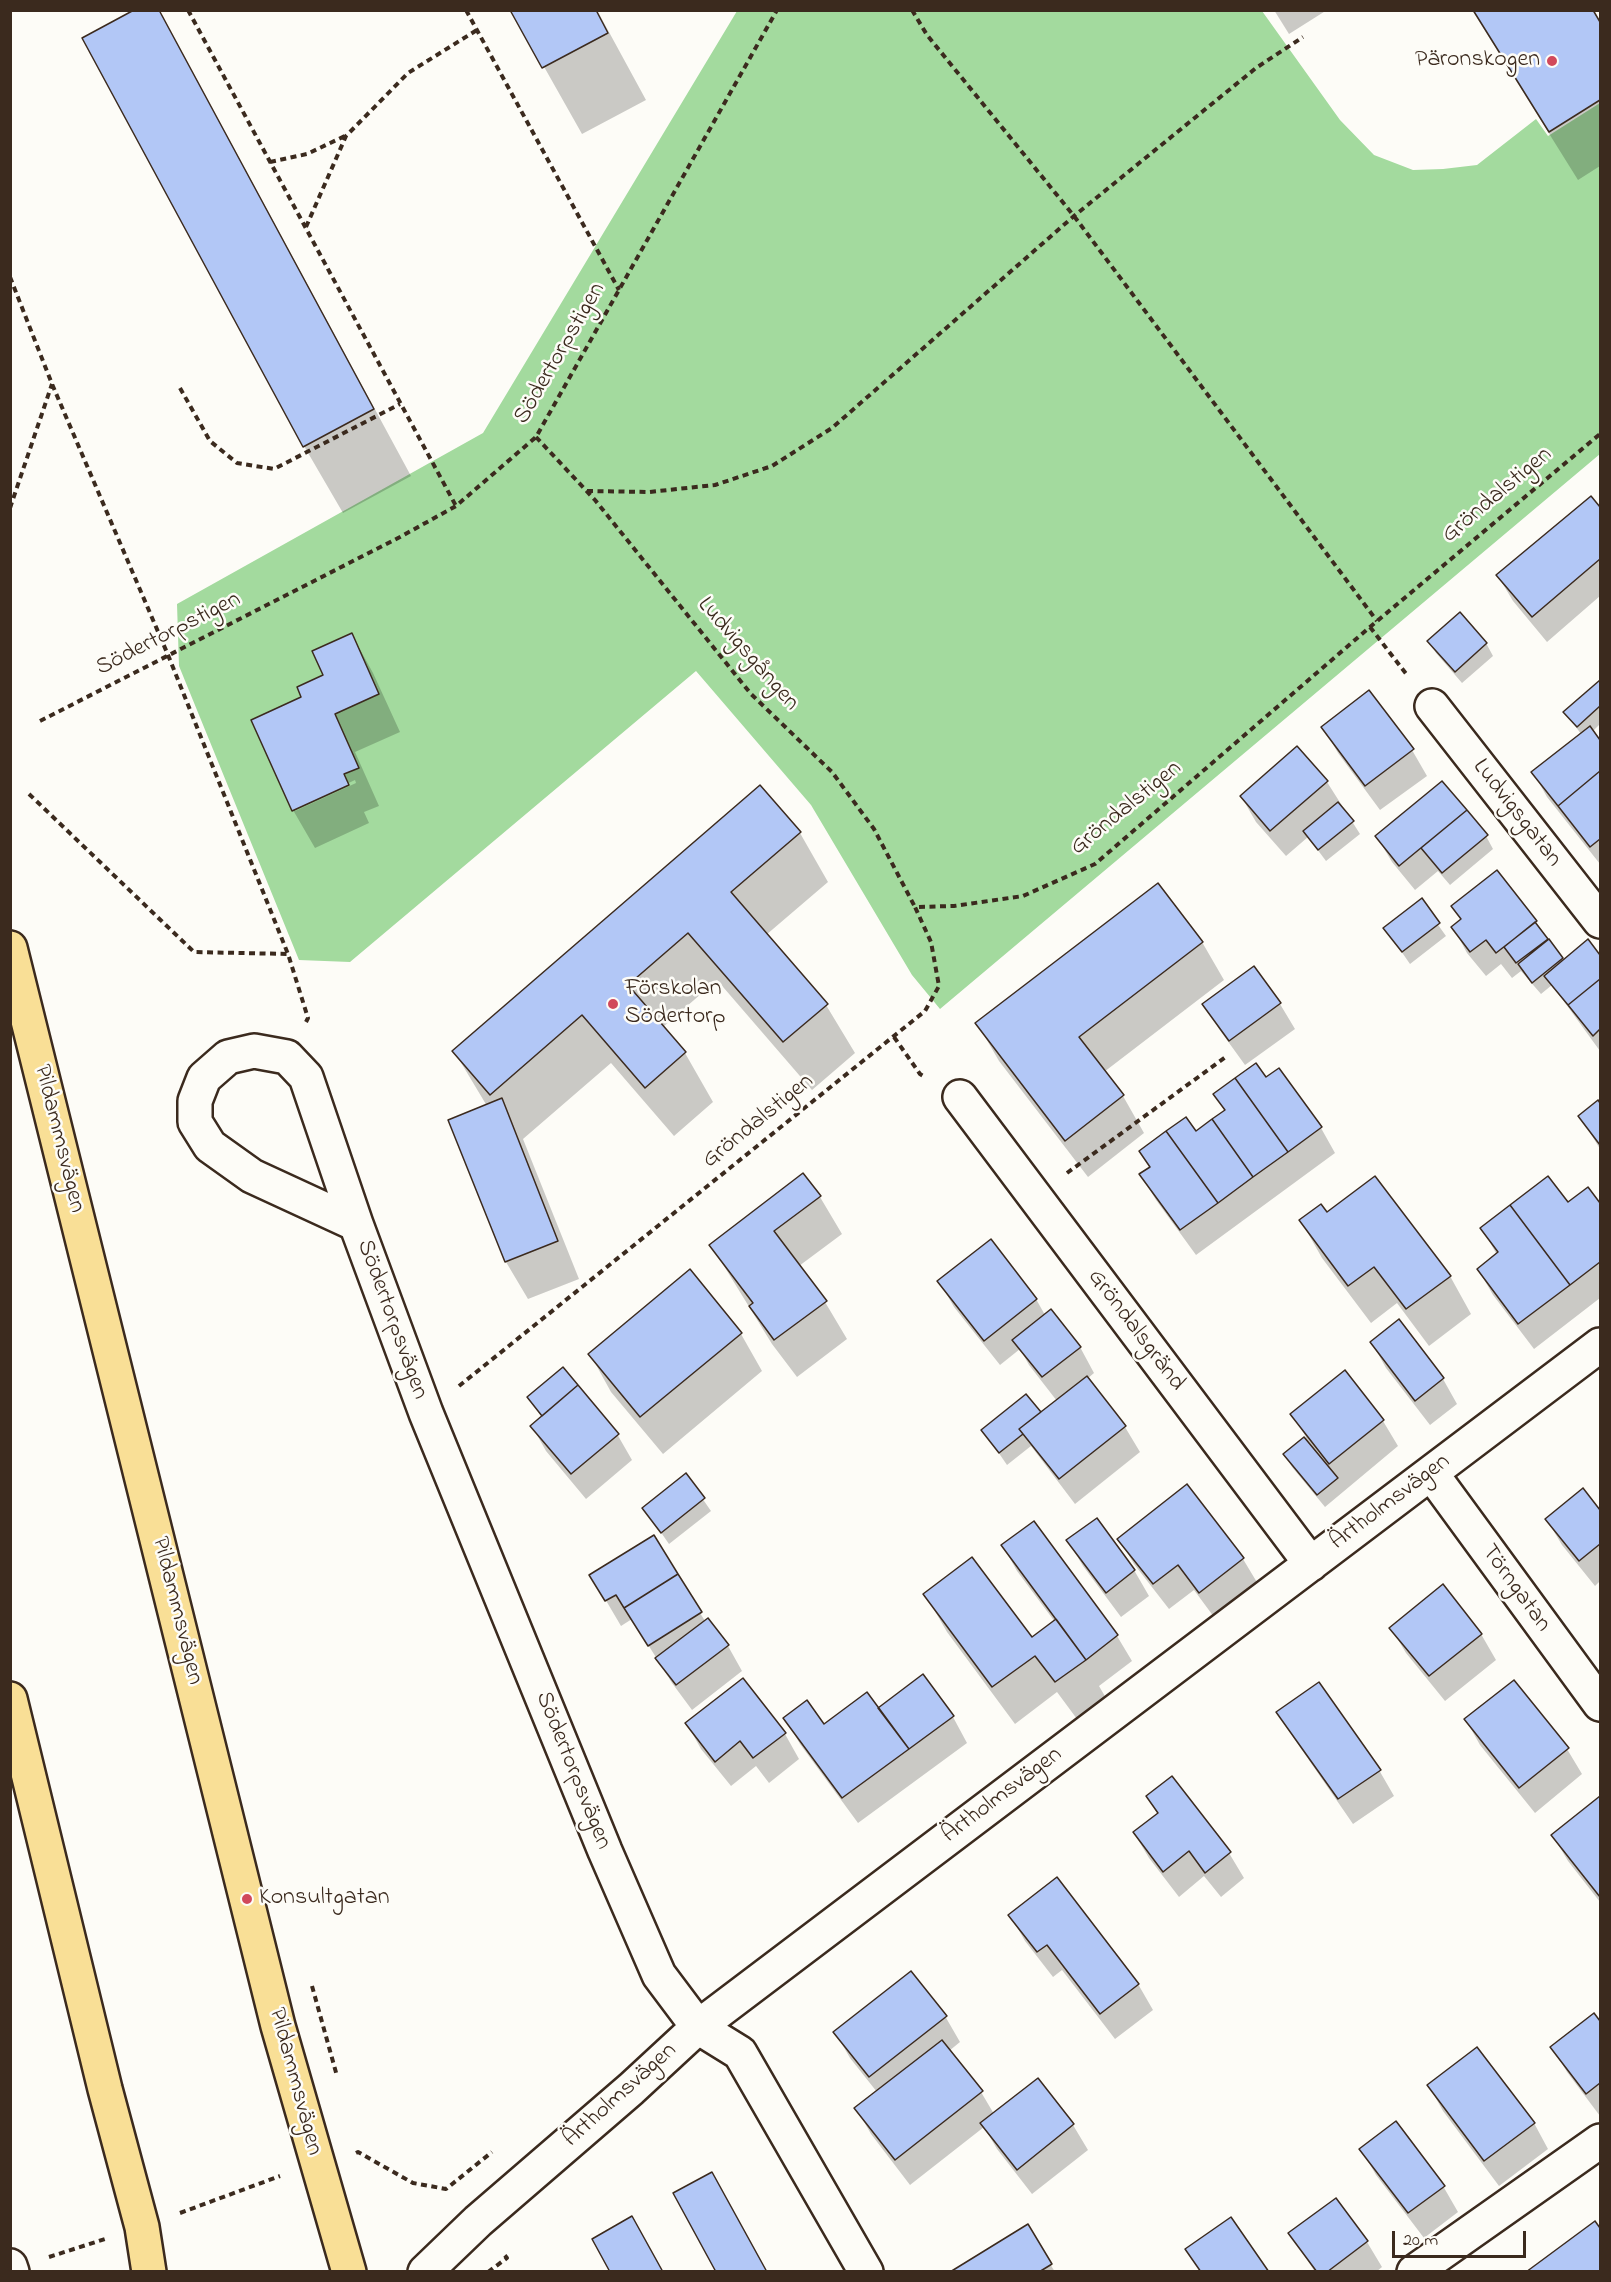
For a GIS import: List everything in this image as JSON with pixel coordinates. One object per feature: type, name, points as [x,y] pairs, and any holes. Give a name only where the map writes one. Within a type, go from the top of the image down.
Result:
[{"type":"main road","name":"Pildammsvägen","points":[[10,948],[278,2026],[349,2271]]},
{"type":"main road","points":[[10,1699],[105,2090],[142,2227],[149,2271]]},
{"type":"street","name":"Ludvigsgatan","points":[[1432,706],[1600,921]]},
{"type":"street","name":"Södertorpsvägen","points":[[356,1224],[252,1176],[210,1146],[195,1122],[195,1101],[204,1078],[228,1057],[254,1051],[287,1057],[306,1077],[356,1224],[426,1413],[605,1851],[659,1975],[698,2027],[740,2053],[866,2271]]},
{"type":"street","name":"Gröndalsgränd","points":[[960,1097],[1311,1564]]},
{"type":"street","name":"Ärtholmsvägen","points":[[425,2271],[477,2221],[631,2089],[698,2027],[1600,1345]]},
{"type":"street","name":"Törngatan","points":[[1431,1473],[1600,1704]]},
{"type":"street","points":[[1414,2271],[1600,2140]]},
{"type":"path","points":[[188,10],[456,506]]},
{"type":"path","points":[[466,10],[619,290]]},
{"type":"path","name":"Södertorpstigen","points":[[40,720],[400,537],[456,506],[536,437],[777,10]]},
{"type":"path","points":[[912,10],[927,35],[1074,216],[1377,621]]},
{"type":"path","points":[[305,227],[346,136],[408,73],[477,30]]},
{"type":"path","points":[[587,491],[649,492],[715,485],[772,466],[832,428],[1074,216],[1256,68],[1303,37]]},
{"type":"path","points":[[270,162],[307,154],[346,136]]},
{"type":"path","points":[[10,278],[52,384],[168,655],[288,954],[308,1018],[287,1057]]},
{"type":"path","points":[[10,508],[52,384]]},
{"type":"path","points":[[180,388],[210,441],[237,463],[274,469],[400,404]]},
{"type":"path","name":"Gröndalstigen","points":[[426,1413],[925,1011],[939,986],[931,942],[915,907],[954,906],[1023,896],[1095,864],[1377,621],[1600,434]]},
{"type":"path","name":"Ludvigsgången","points":[[536,437],[587,491],[752,694],[832,772],[874,829],[915,907]]},
{"type":"path","points":[[1370,627],[1432,706]]},
{"type":"path","points":[[29,794],[194,952],[288,954]]},
{"type":"path","points":[[894,1036],[920,1074],[960,1097]]},
{"type":"path","points":[[1035,1196],[1227,1056]]},
{"type":"path","points":[[312,1986],[340,2085]]},
{"type":"path","points":[[355,2141],[358,2152]]},
{"type":"path","points":[[11,2269],[142,2227],[316,2162],[358,2152],[413,2183],[446,2189],[501,2145]]},
{"type":"green space","points":[[737,11],[1262,11],[1340,120],[1374,155],[1413,170],[1477,165],[1536,119],[1548,136],[1600,103],[1600,454],[940,1009],[912,975],[811,805],[696,671],[350,962],[299,960],[179,666],[177,604],[483,433]]},
{"type":"building","points":[[134,10],[159,10],[374,409],[303,447],[82,38]]},
{"type":"building","points":[[510,10],[596,10],[608,33],[542,68]]},
{"type":"building","name":"Päronskogen","points":[[1473,10],[1593,10],[1600,22],[1600,100],[1549,132]]},
{"type":"building","points":[[1591,496],[1600,507],[1600,559],[1532,617],[1496,575]]},
{"type":"building","points":[[1460,612],[1487,643],[1455,672],[1427,641]]},
{"type":"building","points":[[352,633],[379,694],[335,714],[359,768],[344,774],[349,785],[292,811],[251,720],[301,697],[297,687],[323,675],[312,651]]},
{"type":"building","points":[[1600,680],[1600,706],[1577,727],[1563,712]]},
{"type":"building","points":[[1369,690],[1414,749],[1365,786],[1321,727]]},
{"type":"building","points":[[1590,726],[1600,740],[1600,771],[1558,806],[1531,772]]},
{"type":"building","points":[[1297,746],[1328,781],[1270,831],[1240,796]]},
{"type":"building","points":[[1600,771],[1600,839],[1590,847],[1558,806]]},
{"type":"building","points":[[1442,781],[1467,810],[1399,866],[1375,836]]},
{"type":"building","points":[[760,785],[801,832],[731,892],[828,1004],[783,1042],[688,933],[628,985],[686,1052],[645,1088],[582,1015],[490,1095],[452,1051]]},
{"type":"building","points":[[1338,802],[1354,821],[1318,850],[1303,831]]},
{"type":"building","points":[[1467,810],[1488,835],[1442,873],[1421,848]]},
{"type":"building","points":[[1497,870],[1537,921],[1496,953],[1486,940],[1470,952],[1451,927],[1461,919],[1451,906]]},
{"type":"building","points":[[1158,883],[1203,942],[1079,1037],[1124,1095],[1065,1141],[975,1023]]},
{"type":"building","points":[[1422,898],[1440,923],[1402,952],[1383,928]]},
{"type":"building","points":[[1535,922],[1548,939],[1516,963],[1504,947]]},
{"type":"building","points":[[1549,939],[1563,958],[1532,983],[1518,964]]},
{"type":"building","points":[[1588,939],[1600,955],[1600,979],[1568,1005],[1544,976]]},
{"type":"building","points":[[1254,966],[1281,1003],[1229,1041],[1202,1004]]},
{"type":"building","points":[[1600,979],[1600,1029],[1593,1036],[1568,1005]]},
{"type":"building","points":[[1256,1063],[1266,1077],[1279,1068],[1322,1127],[1288,1152],[1235,1078]]},
{"type":"building","points":[[1235,1078],[1288,1152],[1253,1177],[1212,1119],[1225,1110],[1213,1094]]},
{"type":"building","points":[[502,1098],[558,1241],[505,1262],[448,1120]]},
{"type":"building","points":[[1598,1100],[1600,1103],[1600,1145],[1578,1116]]},
{"type":"building","points":[[1186,1117],[1196,1131],[1212,1119],[1253,1177],[1218,1203],[1166,1131]]},
{"type":"building","points":[[1166,1131],[1218,1203],[1180,1230],[1139,1174],[1150,1167],[1139,1151]]},
{"type":"building","points":[[803,1173],[821,1196],[774,1231],[827,1301],[774,1340],[749,1306],[753,1303],[709,1245]]},
{"type":"building","points":[[1375,1176],[1451,1276],[1406,1309],[1374,1267],[1348,1286],[1299,1220],[1321,1204],[1327,1212]]},
{"type":"building","points":[[1548,1176],[1568,1202],[1588,1187],[1600,1203],[1600,1262],[1570,1285],[1510,1205]]},
{"type":"building","points":[[1510,1205],[1570,1285],[1518,1324],[1477,1269],[1498,1252],[1480,1228]]},
{"type":"building","points":[[991,1239],[1037,1299],[984,1341],[937,1281]]},
{"type":"building","points":[[690,1269],[742,1333],[640,1417],[588,1354]]},
{"type":"building","points":[[1051,1309],[1081,1347],[1042,1377],[1012,1340]]},
{"type":"building","points":[[1399,1319],[1444,1378],[1415,1401],[1370,1342]]},
{"type":"building","points":[[563,1367],[578,1385],[542,1416],[527,1397]]},
{"type":"building","points":[[1345,1370],[1384,1420],[1329,1464],[1290,1414]]},
{"type":"building","points":[[1087,1376],[1126,1426],[1059,1479],[1019,1429]]},
{"type":"building","points":[[578,1385],[619,1434],[571,1474],[530,1426]]},
{"type":"building","points":[[1026,1394],[1041,1412],[1019,1429],[1023,1434],[999,1453],[981,1430]]},
{"type":"building","points":[[1304,1437],[1338,1478],[1317,1495],[1283,1454]]},
{"type":"building","points":[[686,1473],[705,1498],[661,1533],[642,1508]]},
{"type":"building","points":[[1187,1484],[1244,1558],[1199,1593],[1178,1565],[1153,1584],[1117,1539]]},
{"type":"building","points":[[1583,1488],[1600,1510],[1600,1544],[1579,1561],[1545,1519]]},
{"type":"building","points":[[1097,1518],[1135,1570],[1106,1593],[1066,1540]]},
{"type":"building","points":[[1034,1521],[1118,1635],[1086,1660],[1001,1545]]},
{"type":"building","points":[[654,1535],[678,1574],[624,1608],[616,1595],[605,1601],[589,1575]]},
{"type":"building","points":[[972,1557],[1032,1637],[1056,1619],[1086,1660],[1055,1682],[1035,1656],[992,1687],[923,1594]]},
{"type":"building","points":[[678,1574],[702,1612],[648,1646],[624,1608]]},
{"type":"building","points":[[1443,1584],[1482,1634],[1429,1676],[1389,1628]]},
{"type":"building","points":[[708,1618],[729,1645],[676,1685],[655,1658]]},
{"type":"building","points":[[923,1674],[954,1716],[909,1749],[878,1708]]},
{"type":"building","points":[[743,1678],[786,1733],[753,1758],[740,1741],[715,1762],[685,1723]]},
{"type":"building","points":[[1514,1680],[1569,1748],[1519,1788],[1464,1719]]},
{"type":"building","points":[[1319,1682],[1381,1770],[1338,1799],[1276,1712]]},
{"type":"building","points":[[867,1692],[909,1749],[842,1798],[783,1718],[807,1700],[824,1724]]},
{"type":"building","points":[[1172,1776],[1231,1852],[1205,1873],[1189,1851],[1163,1872],[1133,1832],[1158,1813],[1146,1796]]},
{"type":"building","points":[[1600,1796],[1600,1897],[1551,1835]]},
{"type":"building","points":[[1057,1877],[1139,1984],[1100,2014],[1047,1945],[1037,1952],[1008,1915]]},
{"type":"building","points":[[911,1971],[947,2016],[869,2077],[833,2032]]},
{"type":"building","points":[[1594,2013],[1600,2021],[1600,2083],[1586,2094],[1550,2047]]},
{"type":"building","points":[[942,2040],[983,2091],[895,2160],[854,2108]]},
{"type":"building","points":[[1477,2047],[1535,2123],[1484,2161],[1427,2085]]},
{"type":"building","points":[[1038,2078],[1074,2124],[1017,2170],[980,2123]]},
{"type":"building","points":[[1396,2121],[1445,2186],[1408,2213],[1359,2149]]},
{"type":"building","points":[[712,2172],[767,2272],[716,2272],[673,2193]]},
{"type":"building","points":[[1336,2198],[1368,2241],[1327,2272],[1317,2272],[1288,2233]]},
{"type":"building","points":[[632,2216],[663,2272],[610,2272],[592,2239]]},
{"type":"building","points":[[1231,2217],[1269,2272],[1201,2272],[1185,2249]]},
{"type":"building","points":[[1595,2221],[1600,2228],[1600,2272],[1526,2272]]},
{"type":"building","points":[[1028,2224],[1052,2264],[1039,2272],[950,2272]]},
{"type":"place","name":"Päronskogen","points":[[1552,61]]},
{"type":"place","name":"Förskolan Södertorp","points":[[613,1004]]},
{"type":"place","name":"Konsultgatan","points":[[247,1899]]}]
